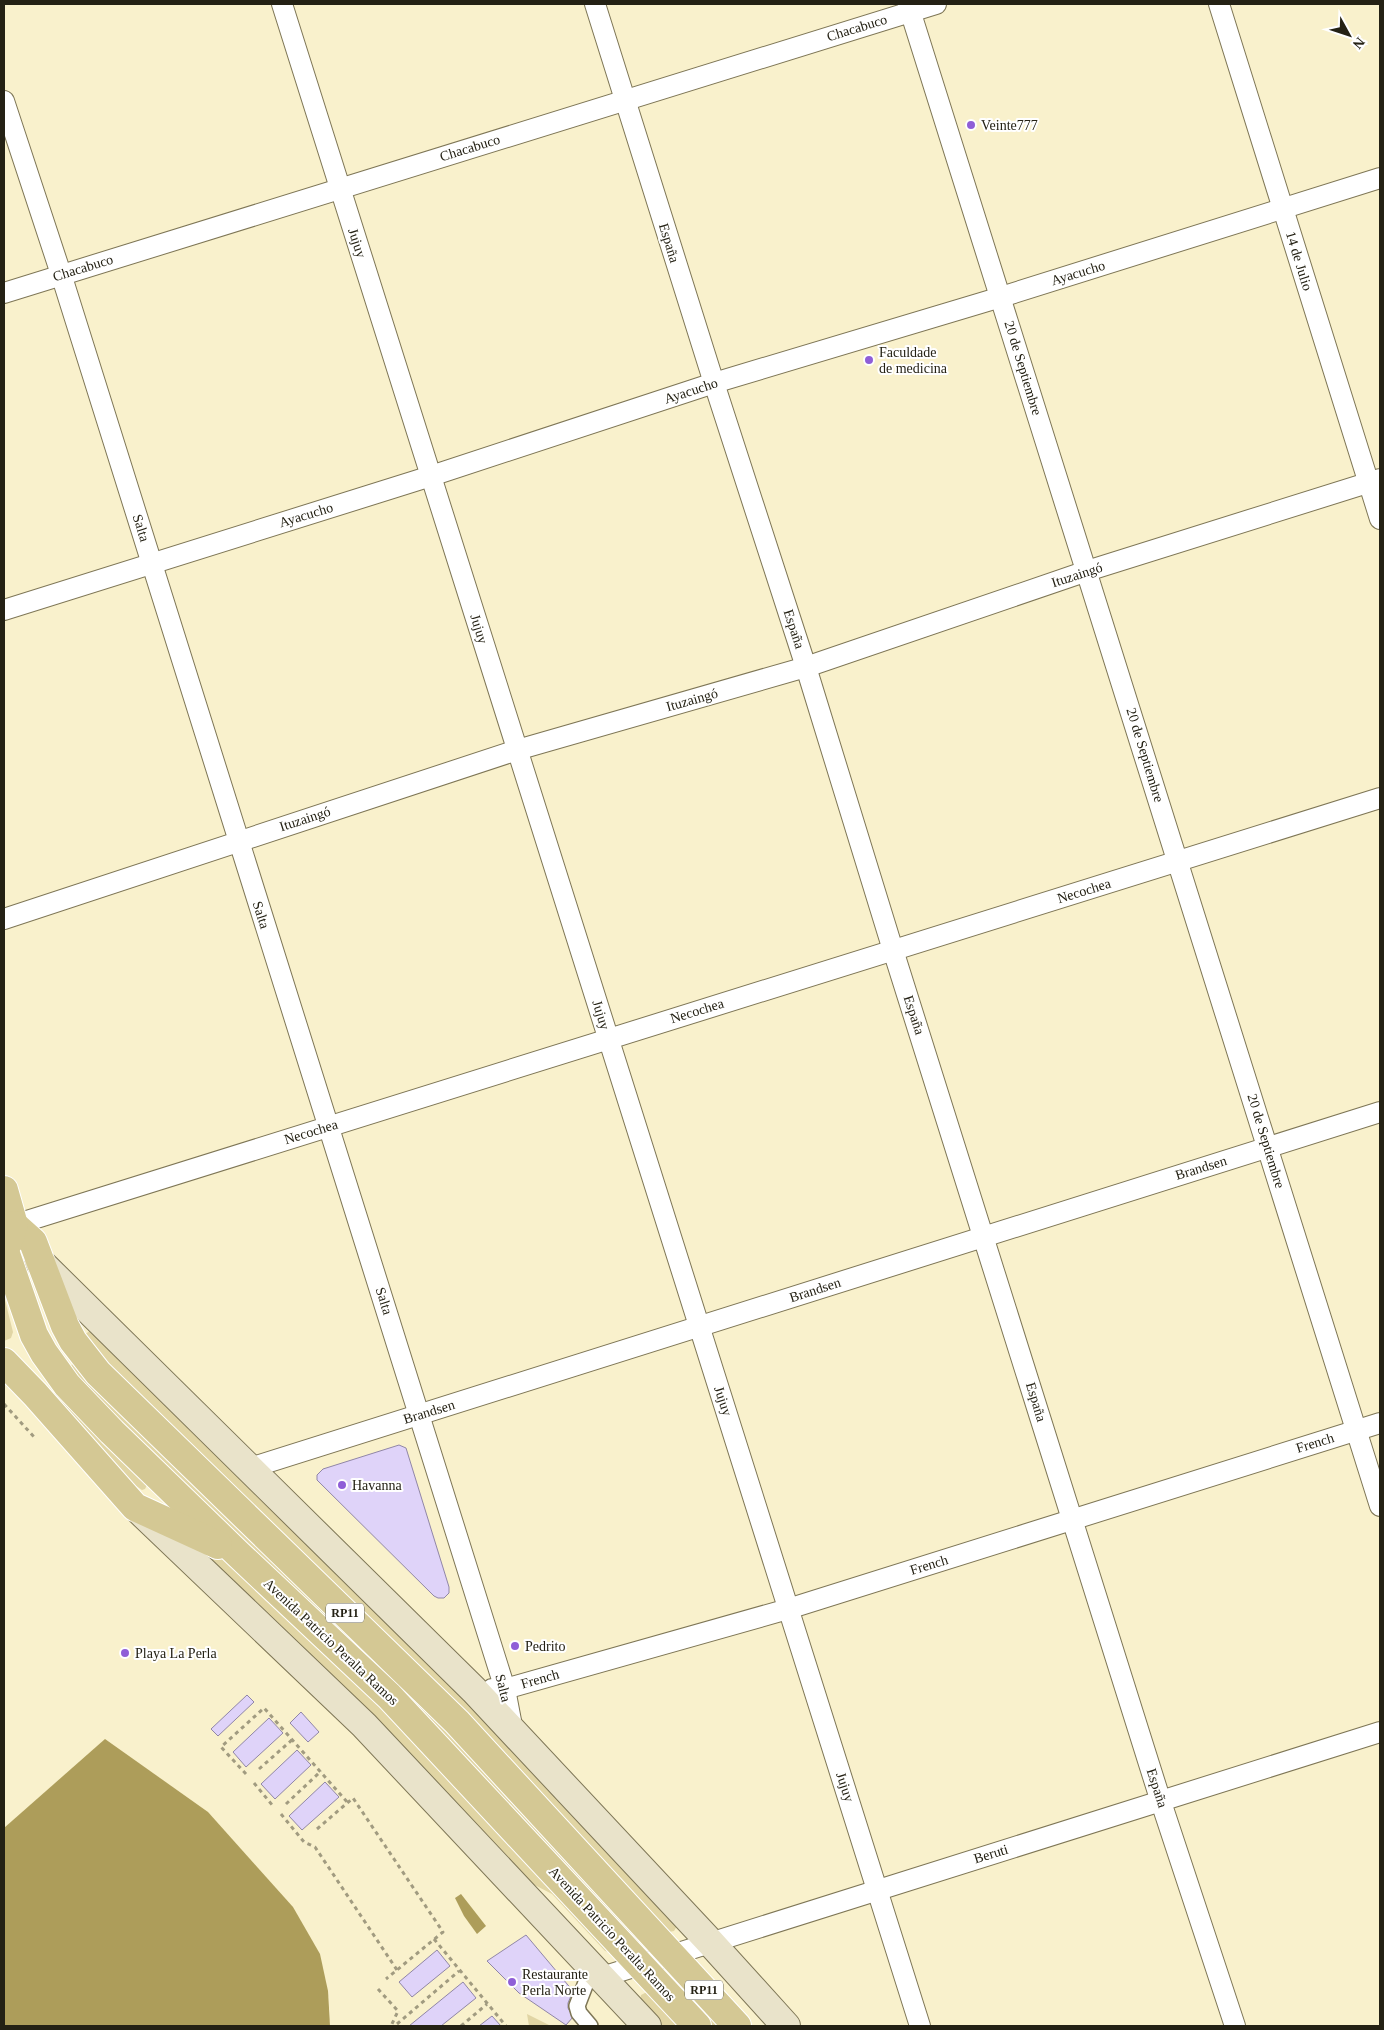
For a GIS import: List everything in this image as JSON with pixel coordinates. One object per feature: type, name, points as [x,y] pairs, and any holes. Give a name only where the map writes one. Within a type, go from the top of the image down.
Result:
[{"type":"main road","points":[[4,1190],[14,1225]]},
{"type":"main road","name":"Avenida Patricio Peralta Ramos","points":[[697,2026],[396,1703],[238,1554],[67,1386],[44,1353],[24,1308],[5,1251],[14,1225],[33,1242],[65,1326],[77,1347],[98,1373],[437,1702],[737,2026]]},
{"type":"main road","name":"Avenida Patricio Peralta Ramos","points":[[39,1261],[474,1690],[786,2026]]},
{"type":"main road","points":[[24,1308],[29,1364],[35,1394]]},
{"type":"main road","points":[[4,1362],[35,1394],[135,1507],[364,1725],[647,2026]]},
{"type":"main road","points":[[135,1507],[238,1554]]},
{"type":"street","name":"Jujuy","points":[[282,4],[920,2026]]},
{"type":"street","name":"España","points":[[595,4],[714,383],[806,666],[893,950],[1161,1802],[1235,2026]]},
{"type":"street","name":"Chacabuco","points":[[4,293],[909,8],[936,4]]},
{"type":"street","name":"14 de Julio","points":[[1219,4],[1283,209],[1375,481],[1380,519]]},
{"type":"street","name":"20 de Septiembre","points":[[909,8],[1380,1506]]},
{"type":"street","name":"Salta","points":[[4,100],[61,274],[420,1415],[505,1689],[513,1731]]},
{"type":"street","name":"Ayacucho","points":[[4,610],[431,476],[714,383],[1001,297],[1380,178]]},
{"type":"street","name":"Ituzaingó","points":[[4,919],[517,750],[806,666],[1087,571],[1375,481]]},
{"type":"street","name":"Necochea","points":[[14,1225],[1380,798]]},
{"type":"street","name":"Brandsen","points":[[250,1468],[1380,1112]]},
{"type":"street","name":"French","points":[[474,1690],[505,1689],[788,1609],[1380,1423]]},
{"type":"street","name":"Beruti","points":[[597,1972],[640,1964],[1380,1732]]},
{"type":"street","points":[[590,2026],[579,2013],[577,2006],[597,1972]]},
{"type":"path","points":[[4,1404],[35,1438]]},
{"type":"path","points":[[246,1774],[221,1747],[264,1708],[348,1802]]},
{"type":"path","points":[[259,1769],[293,1739]]},
{"type":"path","points":[[286,1804],[321,1771]]},
{"type":"path","points":[[254,1783],[274,1806]]},
{"type":"path","points":[[317,1829],[353,1798],[442,1932],[386,1979]]},
{"type":"path","points":[[281,1814],[304,1842],[315,1847],[396,1970]]},
{"type":"path","points":[[434,1939],[506,2026]]},
{"type":"path","points":[[397,2024],[459,1971]]},
{"type":"path","points":[[378,1988],[398,2012],[391,2026]]},
{"type":"path","points":[[460,2026],[487,2004]]},
{"type":"shaded area","points":[[4,1296],[13,1332],[11,1338],[4,1341]]},
{"type":"shaded area","points":[[91,1330],[473,1701],[677,1926],[674,1931],[669,1932],[106,1366],[84,1335]]},
{"type":"shaded area","points":[[74,1362],[403,1682],[641,1940],[637,1944],[80,1384],[70,1367]]},
{"type":"shaded area","points":[[56,1391],[147,1485],[145,1489],[142,1490],[129,1480],[105,1458],[54,1394]]},
{"type":"shaded area","points":[[204,1549],[231,1562],[384,1707],[609,1952],[605,1951],[552,1894],[525,1880],[200,1551]]},
{"type":"shaded area","points":[[105,1739],[208,1812],[293,1907],[320,1954],[328,1991],[330,2026],[4,2026],[4,1828]]},
{"type":"shaded area","points":[[461,1894],[486,1926],[477,1934],[464,1916],[455,1898]]},
{"type":"shaded area","points":[[679,1982],[724,2026],[712,2026],[677,1987]]},
{"type":"shaded area","points":[[647,1992],[683,2026],[663,2026],[660,2024],[640,2001],[641,1995]]},
{"type":"shaded area","points":[[527,2014],[551,2026],[529,2026]]},
{"type":"building","points":[[399,1445],[406,1448],[449,1587],[449,1593],[444,1598],[434,1596],[317,1480],[317,1475],[323,1469]]},
{"type":"building","points":[[247,1695],[254,1702],[218,1736],[211,1729]]},
{"type":"building","points":[[301,1712],[319,1732],[308,1742],[290,1723]]},
{"type":"building","points":[[269,1718],[283,1733],[246,1767],[233,1752]]},
{"type":"building","points":[[297,1750],[311,1765],[275,1799],[261,1784]]},
{"type":"building","points":[[325,1782],[339,1797],[302,1830],[289,1816]]},
{"type":"building","points":[[526,1935],[573,1991],[568,2008],[573,2017],[566,2025],[519,1993],[487,1961]]},
{"type":"building","points":[[437,1950],[450,1966],[412,1997],[399,1982]]},
{"type":"building","points":[[463,1982],[476,1998],[441,2026],[409,2026]]},
{"type":"building","points":[[492,2016],[501,2026],[479,2026]]},
{"type":"place","name":"Veinte777","points":[[971,125]]},
{"type":"place","name":"Faculdade de medicina","points":[[869,360]]},
{"type":"place","name":"Havanna","points":[[342,1485]]},
{"type":"place","name":"Pedrito","points":[[515,1646]]},
{"type":"place","name":"Playa La Perla","points":[[125,1653]]},
{"type":"place","name":"Restaurante Perla Norte","points":[[512,1982]]}]
